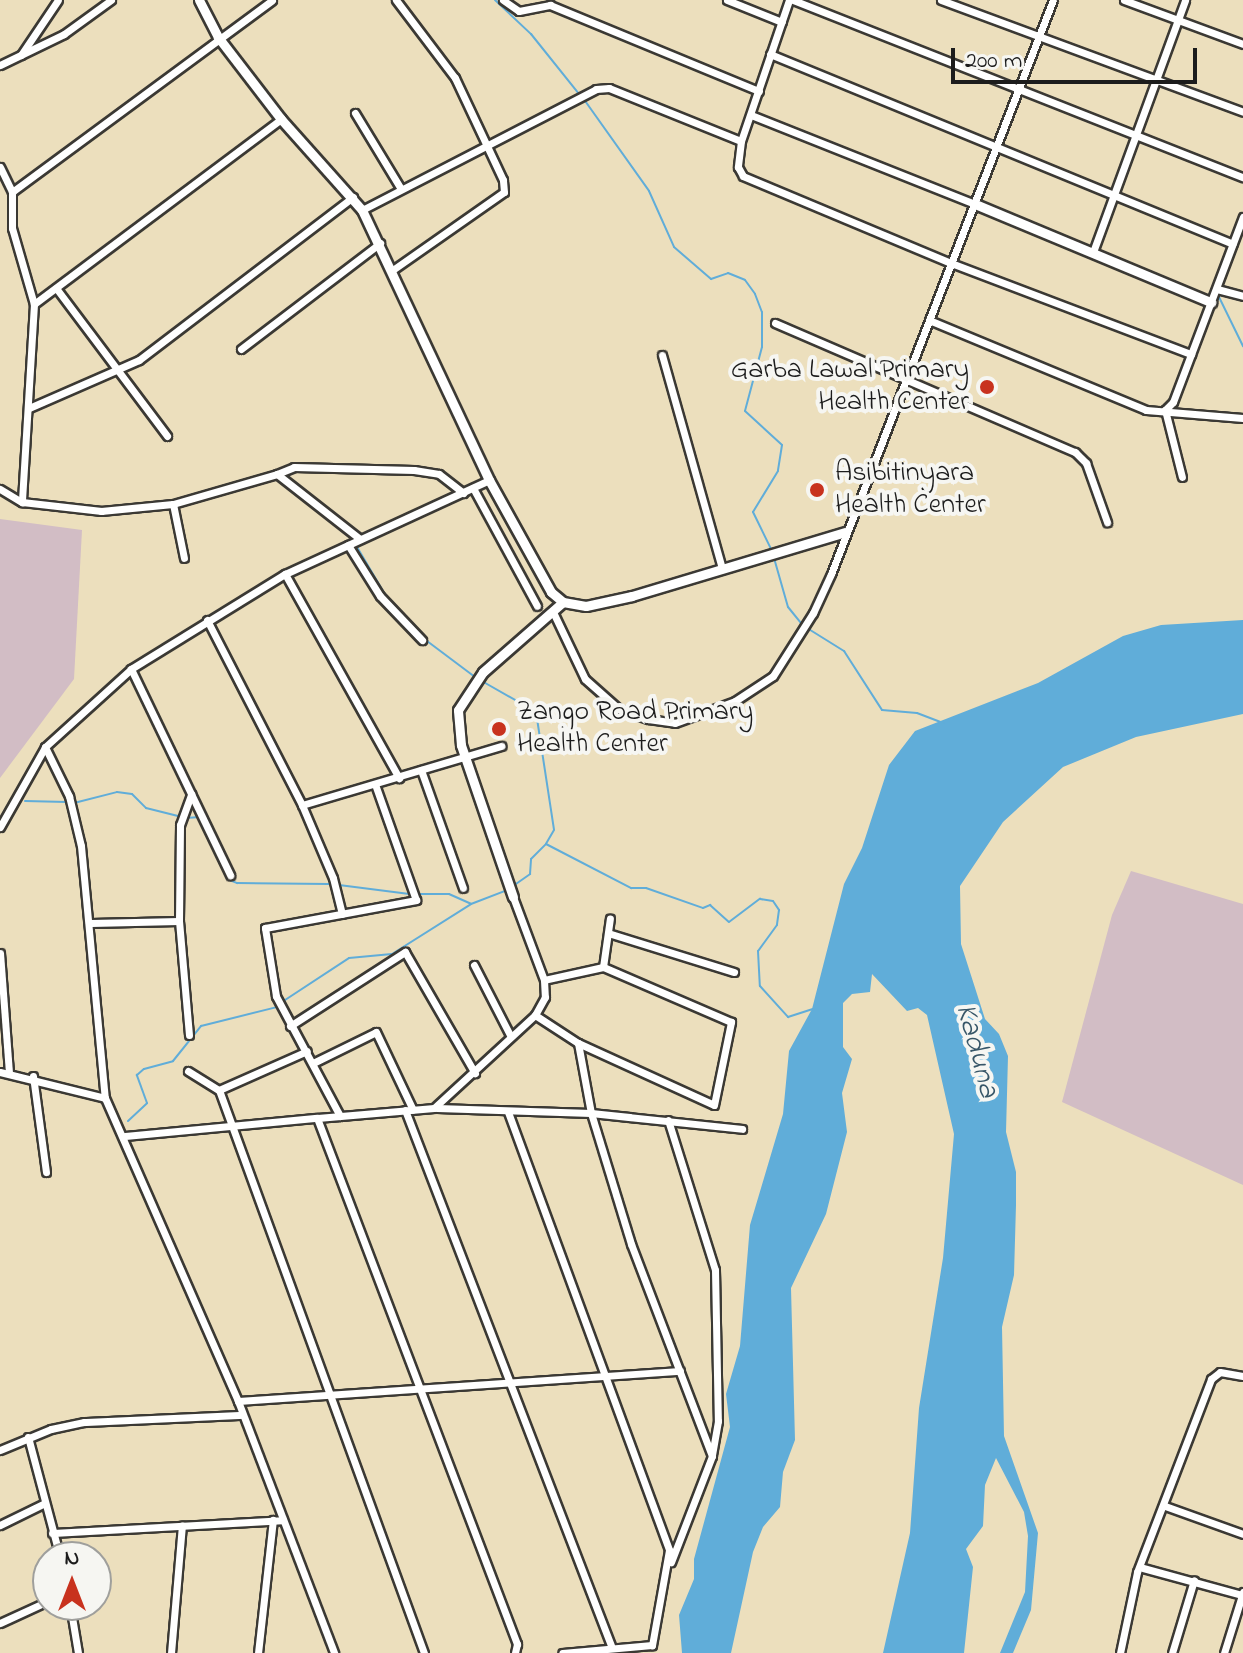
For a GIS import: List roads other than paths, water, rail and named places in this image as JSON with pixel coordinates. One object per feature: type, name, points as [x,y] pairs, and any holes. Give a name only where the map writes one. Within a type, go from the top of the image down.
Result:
[{"type":"street","points":[[20,57],[58,0]]},
{"type":"street","points":[[0,65],[64,34],[111,0]]},
{"type":"street","points":[[199,0],[218,37],[281,119],[362,210],[394,269],[489,480],[551,592],[563,602],[586,606],[760,559],[846,532]]},
{"type":"street","points":[[12,192],[272,0]]},
{"type":"street","points":[[394,269],[504,192],[503,180],[483,144],[455,78],[396,0]]},
{"type":"street","points":[[503,0],[519,11],[550,5],[759,91]]},
{"type":"street","points":[[727,0],[782,22]]},
{"type":"street","points":[[1191,354],[951,263],[743,176],[738,167],[741,141],[791,0],[1243,177]]},
{"type":"street","points":[[941,0],[1243,112]]},
{"type":"street","points":[[553,612],[585,679],[619,709],[675,723],[735,701],[773,676],[813,613],[1021,89],[1053,0]]},
{"type":"street","points":[[1124,0],[1243,44]]},
{"type":"street","points":[[1093,252],[1185,0]]},
{"type":"street","points":[[770,54],[998,146],[1112,197],[1233,244]]},
{"type":"street","points":[[362,210],[483,144],[596,89],[609,88],[741,141]]},
{"type":"street","points":[[355,113],[401,189]]},
{"type":"street","points":[[751,115],[1211,302]]},
{"type":"street","points":[[34,304],[281,119]]},
{"type":"street","points":[[0,167],[12,192],[12,228],[34,304],[22,502]]},
{"type":"street","points":[[29,408],[121,371],[353,197]]},
{"type":"street","points":[[1182,477],[1165,410],[1241,231],[1243,217]]},
{"type":"street","points":[[241,349],[380,243]]},
{"type":"street","points":[[56,288],[167,436]]},
{"type":"street","points":[[1217,289],[1243,296]]},
{"type":"street","points":[[929,320],[1146,410],[1243,418]]},
{"type":"street","points":[[775,323],[1075,452],[1086,463],[1107,522]]},
{"type":"street","points":[[662,355],[722,569]]},
{"type":"street","points":[[0,489],[22,502],[65,511],[173,504],[294,467],[414,470],[439,474],[463,493]]},
{"type":"street","points":[[277,474],[360,539]]},
{"type":"street","points":[[0,827],[45,747],[131,669],[285,574],[489,480]]},
{"type":"street","points":[[473,488],[537,606]]},
{"type":"street","points":[[173,504],[184,558]]},
{"type":"street","points":[[348,545],[380,596],[422,640]]},
{"type":"street","points":[[285,574],[399,778]]},
{"type":"street","points":[[434,1108],[535,1015],[545,997],[544,980],[466,755],[458,710],[474,681],[563,602]]},
{"type":"street","points":[[207,620],[302,805],[333,878],[342,914]]},
{"type":"street","points":[[131,669],[230,875]]},
{"type":"street","points":[[302,805],[376,787],[501,746]]},
{"type":"street","points":[[45,747],[73,809],[91,923],[105,1098],[125,1136],[238,1401],[334,1653]]},
{"type":"street","points":[[421,770],[463,888]]},
{"type":"street","points":[[340,1116],[276,996],[265,928],[416,900],[376,787]]},
{"type":"street","points":[[189,1035],[179,921],[180,825],[191,794]]},
{"type":"street","points":[[603,967],[610,918]]},
{"type":"street","points":[[91,923],[179,921]]},
{"type":"street","points":[[608,933],[734,972]]},
{"type":"street","points":[[290,1026],[405,952],[475,1073]]},
{"type":"street","points":[[0,953],[9,1073]]},
{"type":"street","points":[[474,965],[510,1035]]},
{"type":"street","points":[[535,1015],[578,1043],[714,1105],[731,1022],[603,967],[544,980]]},
{"type":"street","points":[[313,1063],[376,1032],[409,1110],[612,1648]]},
{"type":"street","points":[[578,1043],[591,1113],[631,1244],[712,1456]]},
{"type":"street","points":[[219,1090],[307,1051]]},
{"type":"street","points":[[188,1071],[219,1090],[227,1124],[331,1394],[424,1653]]},
{"type":"street","points":[[0,1072],[33,1076],[105,1098]]},
{"type":"street","points":[[33,1076],[46,1172]]},
{"type":"street","points":[[125,1136],[227,1124],[434,1108],[591,1113],[742,1129]]},
{"type":"street","points":[[508,1112],[669,1550],[652,1645],[562,1653]]},
{"type":"street","points":[[317,1118],[517,1644],[515,1653]]},
{"type":"street","points":[[668,1120],[715,1270],[718,1421],[712,1456],[668,1568]]},
{"type":"street","points":[[238,1401],[509,1380],[680,1371]]},
{"type":"street","points":[[1120,1653],[1137,1572],[1143,1568],[1211,1379],[1220,1372],[1243,1376]]},
{"type":"street","points":[[0,1450],[28,1437],[84,1422],[241,1415]]},
{"type":"street","points":[[28,1437],[55,1541]]},
{"type":"street","points":[[0,1525],[43,1504]]},
{"type":"street","points":[[1165,1506],[1243,1534]]},
{"type":"street","points":[[258,1653],[273,1520]]},
{"type":"street","points":[[52,1533],[283,1520]]},
{"type":"street","points":[[171,1653],[182,1525]]},
{"type":"street","points":[[1143,1568],[1242,1594],[1224,1653]]},
{"type":"street","points":[[1172,1653],[1194,1580]]},
{"type":"street","points":[[0,1623],[32,1608]]},
{"type":"street","points":[[73,1621],[78,1653]]},
{"type":"street","points":[[1232,1627],[1243,1630]]},
{"type":"water","name":"Kaduna","points":[[1243,620],[1243,714],[1136,737],[1063,767],[1003,822],[960,886],[961,944],[985,1019],[999,1034],[1008,1056],[1006,1132],[1016,1172],[1016,1205],[1014,1275],[1002,1327],[1004,1436],[1038,1533],[1031,1610],[1013,1653],[1000,1653],[1025,1592],[1028,1536],[1024,1512],[996,1458],[985,1485],[983,1526],[966,1549],[973,1567],[964,1653],[883,1653],[910,1533],[919,1408],[943,1258],[954,1134],[927,1015],[918,1008],[907,1011],[872,974],[870,992],[852,994],[843,1003],[843,1047],[852,1059],[842,1093],[847,1132],[826,1214],[791,1288],[795,1440],[783,1472],[780,1507],[763,1527],[753,1552],[731,1653],[682,1653],[679,1615],[694,1579],[694,1559],[730,1427],[726,1394],[740,1346],[750,1225],[783,1114],[789,1051],[812,1009],[844,884],[862,848],[889,765],[915,731],[1038,683],[1123,636],[1161,625]]},
{"type":"waterway","points":[[495,0],[531,34],[579,94]]},
{"type":"waterway","points":[[583,98],[649,191],[674,247],[711,279],[728,273],[745,280],[755,294],[762,312],[762,347],[745,411],[782,445],[778,471],[753,512],[772,551]]},
{"type":"waterway","points":[[1218,295],[1243,346]]},
{"type":"waterway","points":[[357,547],[387,598]]},
{"type":"waterway","points":[[774,558],[788,607],[802,624]]},
{"type":"waterway","points":[[807,628],[844,651],[882,710],[917,713],[943,723]]},
{"type":"waterway","points":[[423,638],[475,677]]},
{"type":"waterway","points":[[480,680],[536,712],[554,830],[546,844]]},
{"type":"waterway","points":[[74,803],[117,792],[132,794],[146,808],[179,816]]},
{"type":"waterway","points":[[25,801],[67,802]]},
{"type":"waterway","points":[[186,818],[200,817]]},
{"type":"waterway","points":[[513,886],[530,874],[531,859],[546,844],[631,888],[646,888],[703,908],[710,905],[729,922],[760,899],[773,901],[779,910],[777,925],[758,951],[760,986],[788,1017],[813,1009]]},
{"type":"waterway","points":[[212,845],[227,879],[237,883],[329,884]]},
{"type":"waterway","points":[[339,885],[409,894]]},
{"type":"waterway","points":[[282,1002],[349,958],[392,954],[471,904],[508,890]]},
{"type":"waterway","points":[[419,894],[449,894],[471,904]]},
{"type":"waterway","points":[[128,1121],[147,1103],[137,1075],[144,1069],[173,1061],[201,1026],[277,1007]]},
{"type":"place","name":"Garba Lawal Primary Health Center","points":[[987,387]]},
{"type":"place","name":"Asibitinyara Health Center","points":[[817,490]]},
{"type":"place","name":"Zango Road Primary Health Center","points":[[499,729]]}]
